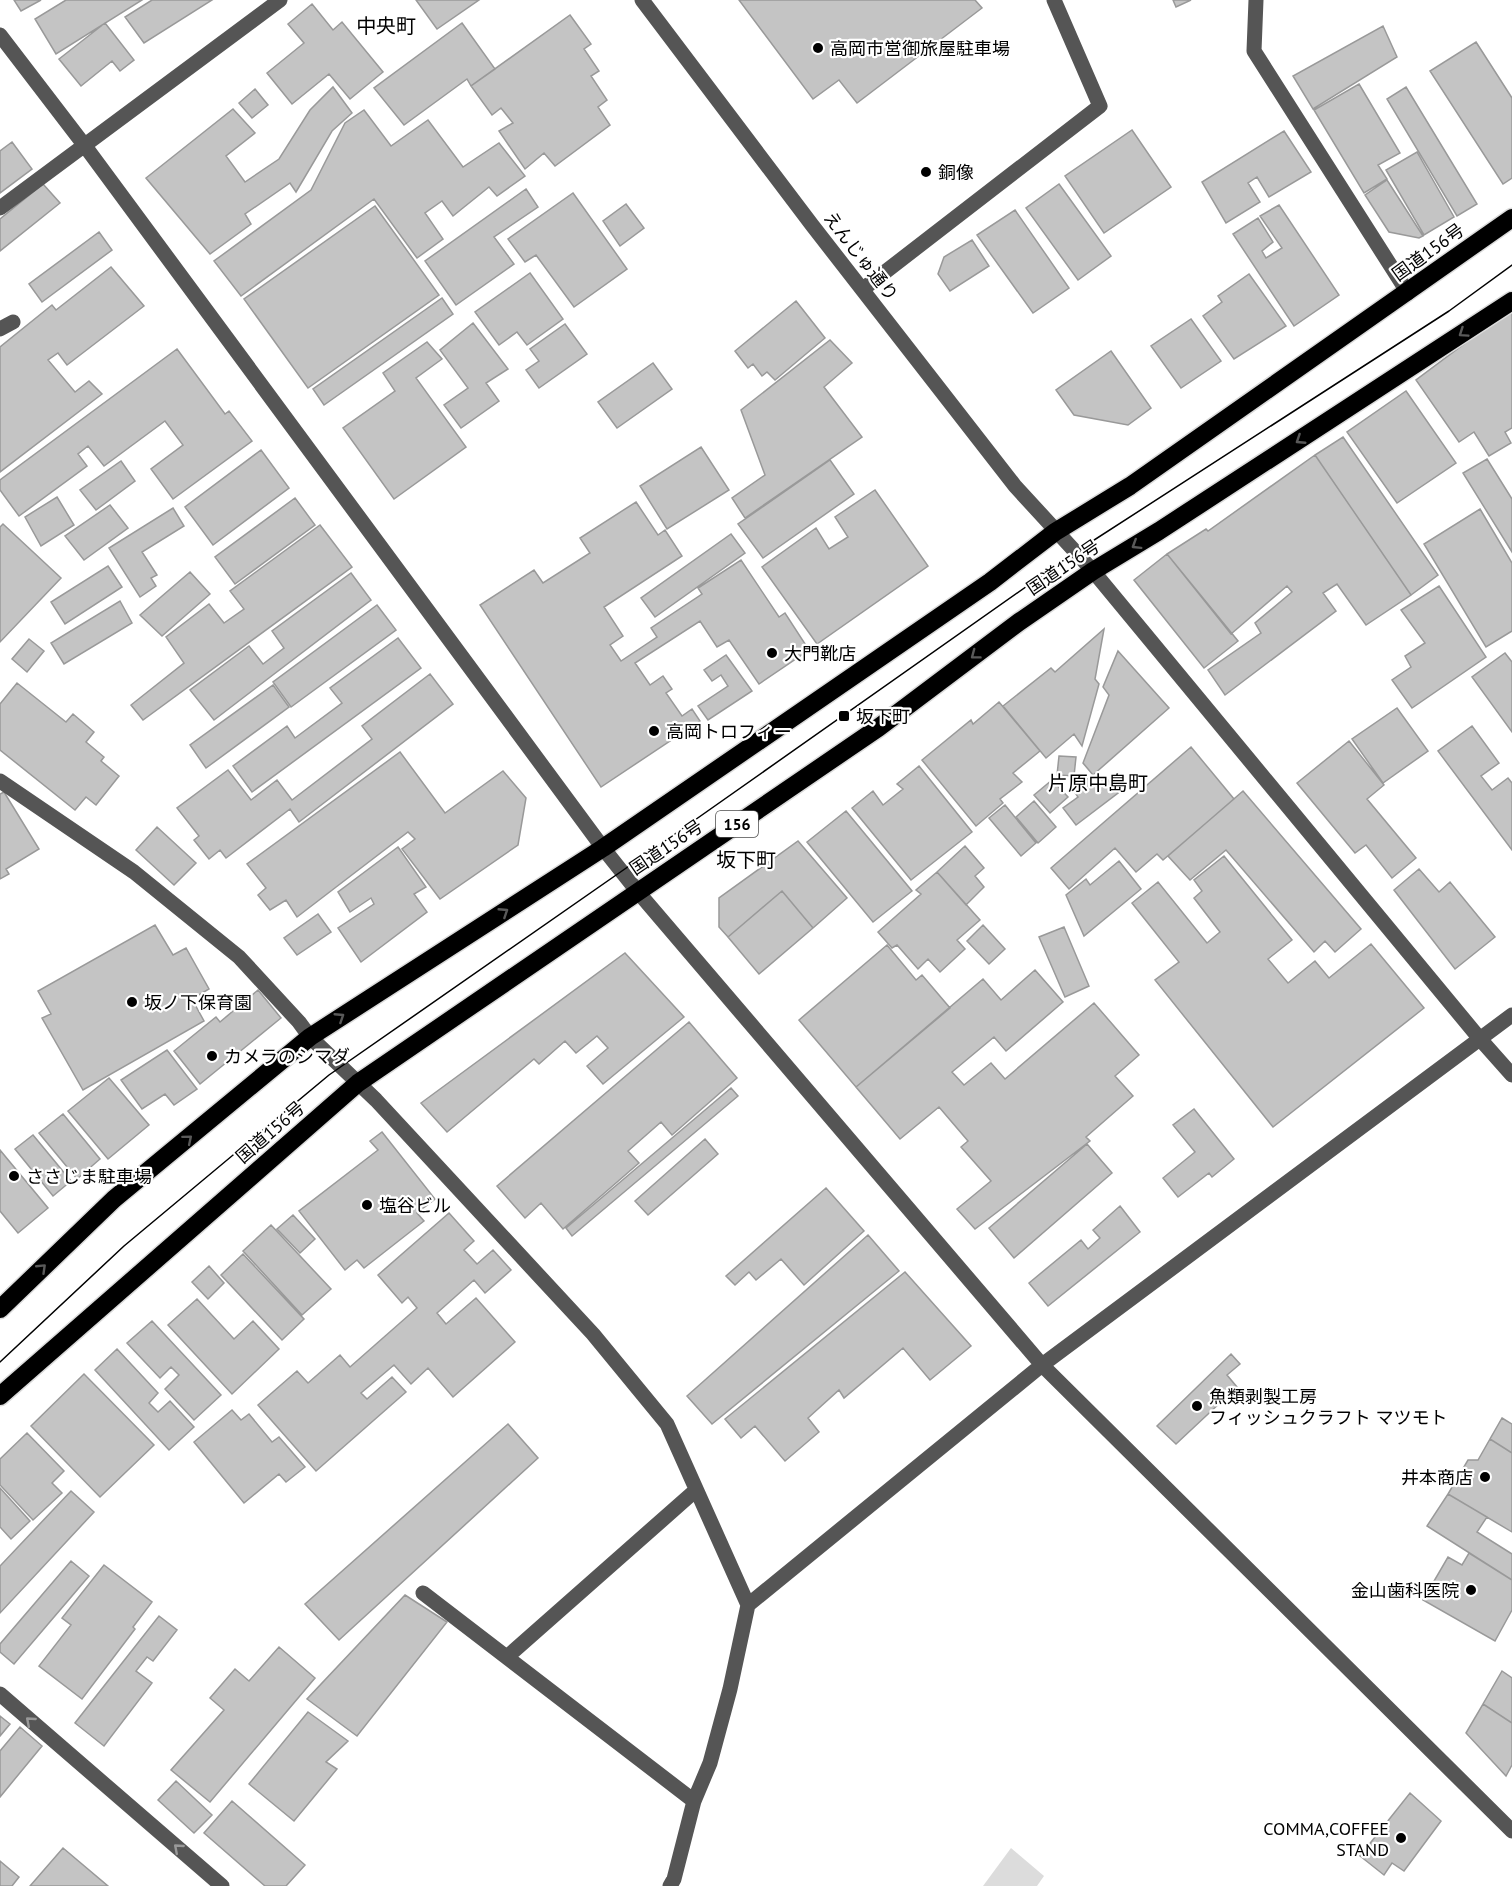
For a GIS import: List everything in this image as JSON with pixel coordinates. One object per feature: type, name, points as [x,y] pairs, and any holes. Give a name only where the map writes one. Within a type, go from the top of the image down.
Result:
[{"type":"highway","name":"国道156号","points":[[0,1309],[114,1199],[310,1037],[603,848],[990,582],[1055,532],[1130,486],[1512,218]]},
{"type":"highway","name":"国道156号","points":[[0,1396],[358,1083],[878,728],[1019,622],[1512,301]]},
{"type":"street","points":[[0,208],[280,0]]},
{"type":"street","name":"えんじゅ通り","points":[[642,0],[1015,486],[1093,572],[1512,1075]]},
{"type":"street","points":[[863,289],[1100,106],[1054,0]]},
{"type":"street","points":[[1256,0],[1254,51],[1408,293]]},
{"type":"street","points":[[0,35],[85,146],[603,848],[638,892],[1042,1365],[1512,1831]]},
{"type":"street","points":[[0,781],[134,872],[239,957],[310,1037],[358,1083],[593,1334],[667,1424],[748,1605],[719,1731],[710,1763],[694,1801],[674,1879],[670,1886]]},
{"type":"street","points":[[748,1605],[1042,1365],[1512,1015]]},
{"type":"street","points":[[507,1658],[696,1490]]},
{"type":"street","points":[[423,1593],[694,1801]]},
{"type":"street","points":[[0,1694],[222,1886]]},
{"type":"shaded area","points":[[1011,1848],[1044,1876],[1037,1886],[983,1886]]},
{"type":"building","points":[[14,0],[41,0],[21,11]]},
{"type":"building","points":[[66,0],[142,0],[56,54],[35,19]]},
{"type":"building","points":[[152,0],[212,0],[144,43],[125,17]]},
{"type":"building","points":[[416,0],[479,0],[437,29]]},
{"type":"building","name":"高岡市営御旅屋駐車場","points":[[739,0],[975,0],[982,8],[857,103],[839,80],[813,99]]},
{"type":"building","points":[[1173,0],[1191,0],[1176,7]]},
{"type":"building","points":[[312,4],[333,30],[342,22],[383,72],[350,99],[329,74],[292,104],[267,73],[304,43],[288,24]]},
{"type":"building","points":[[570,15],[591,44],[584,49],[599,71],[591,76],[607,100],[598,107],[610,125],[555,166],[544,153],[525,169],[499,131],[513,123],[501,108],[492,115],[471,86]]},
{"type":"building","points":[[105,23],[134,60],[120,71],[112,61],[81,86],[59,59]]},
{"type":"building","points":[[462,23],[495,69],[471,86],[467,79],[404,125],[374,88]]},
{"type":"building","points":[[1383,26],[1397,57],[1313,109],[1293,76]]},
{"type":"building","points":[[1476,42],[1512,98],[1512,178],[1503,184],[1430,71]]},
{"type":"building","points":[[1359,84],[1400,153],[1378,165],[1387,179],[1364,193],[1314,110]]},
{"type":"building","points":[[333,87],[352,113],[332,131],[296,192],[290,183],[245,214],[251,224],[210,254],[146,178],[233,109],[255,133],[226,156],[245,182],[279,159],[310,110]]},
{"type":"building","points":[[1406,87],[1477,204],[1457,216],[1387,99]]},
{"type":"building","points":[[255,89],[268,105],[252,118],[239,103]]},
{"type":"building","points":[[364,110],[391,146],[428,120],[463,167],[499,143],[525,176],[497,196],[489,187],[453,216],[442,201],[425,213],[443,239],[417,258],[374,199],[241,296],[214,261],[311,190],[345,123]]},
{"type":"building","points":[[1132,130],[1171,187],[1104,233],[1065,176]]},
{"type":"building","points":[[1284,131],[1311,172],[1269,197],[1257,177],[1248,183],[1260,202],[1226,223],[1202,182]]},
{"type":"building","points":[[12,142],[32,169],[0,193],[0,151]]},
{"type":"building","points":[[1417,152],[1454,217],[1424,235],[1386,170]]},
{"type":"building","points":[[1387,180],[1423,236],[1419,238],[1389,232],[1365,195]]},
{"type":"building","points":[[43,184],[60,203],[0,251],[0,219]]},
{"type":"building","points":[[1059,184],[1111,256],[1078,280],[1026,208]]},
{"type":"building","points":[[526,189],[538,207],[494,237],[514,264],[456,305],[425,261]]},
{"type":"building","points":[[573,193],[627,269],[574,307],[536,255],[525,262],[508,239]]},
{"type":"building","points":[[626,204],[644,228],[620,246],[603,221]]},
{"type":"building","points":[[1279,205],[1339,295],[1294,326],[1233,234],[1258,218],[1273,242],[1262,251],[1266,258],[1282,248],[1260,216]]},
{"type":"building","points":[[375,206],[439,295],[308,388],[244,299]]},
{"type":"building","points":[[1015,210],[1069,288],[1033,313],[977,235]]},
{"type":"building","points":[[99,232],[112,250],[42,302],[29,284]]},
{"type":"building","points":[[972,240],[989,266],[950,291],[938,274],[944,257]]},
{"type":"building","points":[[111,267],[144,306],[67,365],[58,353],[48,360],[75,392],[89,381],[102,394],[0,472],[0,347],[52,305],[56,310]]},
{"type":"building","points":[[530,273],[563,319],[527,345],[517,332],[499,345],[475,312]]},
{"type":"building","points":[[1249,274],[1286,326],[1234,359],[1203,316],[1222,302],[1218,296]]},
{"type":"building","points":[[442,298],[453,314],[324,405],[313,389]]},
{"type":"building","points":[[796,301],[825,338],[775,380],[767,372],[762,376],[753,364],[748,368],[735,351]]},
{"type":"building","points":[[1512,308],[1512,428],[1505,432],[1511,443],[1489,456],[1474,432],[1459,442],[1416,380]]},
{"type":"building","points":[[1191,319],[1221,361],[1181,388],[1151,346]]},
{"type":"building","points":[[473,323],[508,369],[486,383],[499,401],[461,428],[444,405],[468,388],[440,350]]},
{"type":"building","points":[[565,324],[587,354],[539,388],[526,370],[539,361],[530,349]]},
{"type":"building","points":[[830,340],[852,363],[824,387],[862,437],[745,518],[732,498],[765,475],[741,410]]},
{"type":"building","points":[[427,342],[442,359],[416,378],[466,447],[394,499],[343,428],[395,391],[383,373]]},
{"type":"building","points":[[177,349],[225,414],[229,411],[252,441],[173,499],[151,469],[183,445],[165,421],[104,466],[88,446],[78,454],[87,466],[19,516],[0,490],[0,480]]},
{"type":"building","points":[[1111,351],[1151,408],[1128,425],[1074,415],[1056,390]]},
{"type":"building","points":[[653,363],[672,389],[617,428],[598,402]]},
{"type":"building","points":[[1406,391],[1456,463],[1397,503],[1347,432]]},
{"type":"building","points":[[1343,437],[1438,575],[1411,595],[1315,455]]},
{"type":"building","points":[[701,447],[729,490],[667,529],[640,486]]},
{"type":"building","points":[[261,450],[289,488],[213,545],[185,507]]},
{"type":"building","points":[[1315,455],[1411,595],[1366,625],[1337,584],[1323,593],[1336,611],[1225,695],[1208,670],[1261,633],[1255,623],[1292,592],[1287,586],[1231,634],[1167,554],[1206,529],[1208,531]]},
{"type":"building","points":[[1487,459],[1512,499],[1512,552],[1463,473]]},
{"type":"building","points":[[830,460],[854,494],[763,558],[738,524]]},
{"type":"building","points":[[121,461],[135,481],[96,510],[80,490]]},
{"type":"building","points":[[875,490],[928,566],[817,644],[762,567],[816,528],[829,549],[848,537],[835,517]]},
{"type":"building","points":[[57,497],[74,525],[41,546],[25,517]]},
{"type":"building","points":[[295,498],[315,525],[235,584],[215,557]]},
{"type":"building","points":[[636,502],[658,535],[665,530],[682,556],[604,607],[623,636],[610,645],[621,661],[657,637],[651,628],[702,594],[698,588],[741,560],[779,617],[785,613],[809,650],[759,684],[729,640],[717,647],[700,621],[635,663],[650,685],[663,676],[672,689],[666,693],[682,716],[692,709],[700,721],[601,787],[480,605],[534,570],[543,583],[590,553],[580,538]]},
{"type":"building","points":[[110,505],[128,528],[84,560],[65,536]]},
{"type":"building","points":[[173,508],[184,526],[142,552],[157,575],[151,578],[156,586],[140,597],[109,548]]},
{"type":"building","points":[[1480,509],[1512,563],[1512,631],[1486,647],[1424,544]]},
{"type":"building","points":[[3,524],[61,578],[0,642],[0,527]]},
{"type":"building","points":[[320,525],[352,567],[143,720],[131,705],[184,663],[166,637],[209,604],[224,623],[244,609],[230,591]]},
{"type":"building","points":[[731,534],[745,553],[655,617],[641,598]]},
{"type":"building","points":[[1167,554],[1238,641],[1204,668],[1134,580]]},
{"type":"building","points":[[108,566],[122,587],[65,624],[51,602]]},
{"type":"building","points":[[190,572],[210,594],[162,636],[140,615]]},
{"type":"building","points":[[351,573],[371,600],[214,720],[190,690],[249,646],[263,664],[284,648],[272,631]]},
{"type":"building","points":[[1439,586],[1486,657],[1412,708],[1392,680],[1411,667],[1405,656],[1425,643],[1401,610]]},
{"type":"building","points":[[120,601],[132,623],[64,664],[51,643]]},
{"type":"building","points":[[377,605],[396,630],[291,707],[273,682]]},
{"type":"building","points":[[1104,629],[1095,679],[1099,684],[1082,746],[1074,734],[1046,758],[1003,706],[1051,668],[1055,672]]},
{"type":"building","points":[[398,638],[421,668],[252,792],[233,766],[287,726],[295,738],[342,703],[330,688]]},
{"type":"building","points":[[29,639],[44,651],[27,672],[12,659]]},
{"type":"building","points":[[1118,651],[1169,708],[1093,775],[1083,763],[1109,695],[1103,687]]},
{"type":"building","points":[[1505,653],[1512,662],[1512,732],[1472,677]]},
{"type":"building","points":[[726,655],[752,691],[708,720],[698,706],[728,686],[721,675],[712,681],[704,670]]},
{"type":"building","points":[[430,674],[453,704],[299,822],[290,809],[226,858],[220,850],[209,859],[194,840],[199,836],[177,808],[228,770],[251,800],[277,780],[292,800],[372,739],[362,726]]},
{"type":"building","points":[[17,683],[66,722],[73,714],[94,732],[86,742],[104,757],[101,761],[119,776],[96,805],[86,797],[75,810],[0,750],[0,704]]},
{"type":"building","points":[[273,685],[289,707],[206,768],[190,745]]},
{"type":"building","points":[[999,702],[1040,751],[1013,773],[1022,782],[1000,799],[1003,803],[976,826],[922,760],[971,720],[973,724]]},
{"type":"building","points":[[1397,708],[1428,751],[1383,783],[1352,739]]},
{"type":"building","points":[[1472,726],[1499,763],[1481,776],[1492,790],[1508,778],[1512,783],[1512,850],[1438,751]]},
{"type":"building","points":[[1349,741],[1384,785],[1367,799],[1416,858],[1392,878],[1366,845],[1355,853],[1297,783]]},
{"type":"building","points":[[1191,747],[1234,799],[1163,860],[1157,854],[1136,872],[1115,848],[1069,889],[1051,868]]},
{"type":"building","points":[[400,752],[445,813],[503,771],[526,798],[518,845],[440,899],[402,849],[415,839],[408,832],[297,917],[286,900],[270,910],[258,895],[266,888],[247,864]]},
{"type":"building","points":[[1059,756],[1076,757],[1074,776],[1057,775]]},
{"type":"building","points":[[919,766],[972,832],[911,880],[852,808],[873,791],[883,805],[903,789],[897,784]]},
{"type":"building","points":[[1105,776],[1118,793],[1076,825],[1063,808],[1078,797],[1074,791],[1089,777],[1095,785]]},
{"type":"building","points":[[1052,780],[1068,797],[1050,813],[1034,795]]},
{"type":"building","points":[[1243,791],[1361,929],[1335,952],[1325,941],[1314,952],[1226,850],[1190,880],[1168,856]]},
{"type":"building","points":[[4,792],[39,849],[6,869],[9,874],[0,879],[0,794]]},
{"type":"building","points":[[1034,801],[1056,827],[1038,843],[1016,817]]},
{"type":"building","points":[[1005,805],[1036,843],[1021,856],[989,818]]},
{"type":"building","points":[[846,811],[912,891],[873,922],[807,842]]},
{"type":"building","points":[[157,827],[196,863],[174,885],[136,850]]},
{"type":"building","points":[[798,841],[847,898],[813,928],[782,891],[728,937],[719,927],[719,898]]},
{"type":"building","points":[[965,846],[984,868],[975,876],[984,887],[966,905],[937,872]]},
{"type":"building","points":[[398,847],[426,887],[414,894],[427,912],[361,962],[338,928],[374,904],[371,898],[350,912],[338,892]]},
{"type":"building","points":[[1224,856],[1292,940],[1268,959],[1288,983],[1315,961],[1329,978],[1371,944],[1424,1008],[1273,1127],[1155,980],[1179,962],[1132,903],[1158,882],[1207,943],[1220,932],[1194,898],[1202,891],[1194,880]]},
{"type":"building","points":[[1119,861],[1141,889],[1084,936],[1066,895],[1086,879],[1090,885]]},
{"type":"building","points":[[1419,869],[1439,892],[1450,882],[1495,937],[1455,969],[1394,890]]},
{"type":"building","points":[[937,872],[980,920],[957,940],[965,949],[940,972],[928,959],[918,969],[897,945],[892,948],[878,932],[921,894],[916,890]]},
{"type":"building","points":[[782,891],[813,928],[759,974],[728,937]]},
{"type":"building","points":[[318,914],[331,932],[297,955],[284,938]]},
{"type":"building","points":[[155,925],[173,955],[186,948],[209,989],[192,999],[204,1021],[83,1090],[42,1018],[51,1014],[38,991]]},
{"type":"building","points":[[983,925],[1005,949],[989,964],[967,941]]},
{"type":"building","points":[[1064,927],[1089,986],[1065,997],[1039,937]]},
{"type":"building","points":[[887,945],[916,980],[922,975],[950,1008],[856,1087],[799,1020]]},
{"type":"building","points":[[625,953],[684,1017],[603,1084],[587,1066],[608,1048],[597,1036],[576,1053],[565,1041],[539,1064],[534,1059],[447,1132],[421,1103]]},
{"type":"building","points":[[1035,970],[1063,1002],[1006,1051],[994,1037],[952,1072],[964,1085],[991,1063],[1005,1079],[1094,1003],[1139,1055],[1115,1076],[1133,1096],[1086,1137],[1090,1141],[975,1229],[957,1209],[991,1181],[961,1147],[968,1141],[939,1107],[900,1139],[856,1087],[983,979],[1001,1000]]},
{"type":"building","points":[[258,990],[281,1018],[200,1084],[174,1051],[216,1017],[220,1022]]},
{"type":"building","points":[[689,1022],[737,1078],[672,1135],[661,1122],[628,1151],[639,1163],[563,1229],[541,1203],[525,1218],[497,1186]]},
{"type":"building","points":[[167,1050],[197,1089],[174,1105],[165,1094],[142,1109],[121,1080]]},
{"type":"building","points":[[109,1078],[149,1125],[108,1159],[68,1111]]},
{"type":"building","points":[[731,1088],[738,1096],[572,1236],[566,1228]]},
{"type":"building","points":[[1194,1109],[1234,1159],[1212,1177],[1209,1173],[1178,1197],[1163,1178],[1195,1152],[1173,1125]]},
{"type":"building","points":[[63,1114],[100,1159],[77,1179],[39,1133]]},
{"type":"building","name":"塩谷ビル","points":[[382,1132],[435,1199],[417,1213],[424,1221],[364,1268],[357,1260],[345,1270],[299,1211],[378,1150],[370,1141]]},
{"type":"building","points":[[33,1135],[71,1181],[53,1196],[15,1149]]},
{"type":"building","points":[[705,1139],[718,1154],[648,1215],[635,1201]]},
{"type":"building","points":[[1087,1144],[1112,1173],[1014,1258],[989,1228]]},
{"type":"building","name":"ささじま駐車場","points":[[0,1150],[48,1208],[18,1233],[0,1211]]},
{"type":"building","points":[[826,1188],[864,1231],[804,1285],[781,1259],[756,1280],[749,1272],[735,1285],[726,1276]]},
{"type":"building","points":[[1120,1206],[1140,1232],[1048,1306],[1029,1283],[1081,1240],[1088,1249],[1100,1238],[1093,1230]]},
{"type":"building","points":[[449,1213],[474,1241],[464,1250],[477,1264],[493,1250],[511,1270],[485,1293],[474,1280],[437,1313],[446,1324],[476,1298],[515,1342],[453,1397],[428,1368],[411,1384],[394,1365],[361,1393],[367,1399],[392,1377],[406,1392],[316,1471],[258,1405],[297,1371],[308,1383],[340,1355],[350,1367],[417,1308],[408,1297],[402,1303],[378,1275]]},
{"type":"building","points":[[293,1215],[315,1239],[300,1253],[277,1229]]},
{"type":"building","points":[[271,1225],[331,1289],[302,1315],[243,1251]]},
{"type":"building","points":[[868,1235],[899,1271],[712,1424],[687,1396]]},
{"type":"building","points":[[243,1254],[304,1319],[282,1340],[221,1275]]},
{"type":"building","points":[[209,1266],[224,1283],[208,1299],[192,1282]]},
{"type":"building","points":[[905,1272],[971,1346],[930,1380],[903,1348],[844,1398],[839,1390],[808,1418],[819,1432],[785,1461],[755,1426],[741,1438],[725,1419]]},
{"type":"building","points":[[197,1299],[234,1339],[253,1321],[279,1349],[232,1394],[168,1325]]},
{"type":"building","points":[[152,1321],[221,1395],[194,1420],[165,1389],[179,1375],[171,1367],[160,1378],[127,1343]]},
{"type":"building","points":[[117,1349],[158,1393],[149,1403],[158,1412],[170,1401],[194,1427],[169,1450],[95,1370]]},
{"type":"building","name":"魚類剥製工房 フィッシュクラフト マツモト","points":[[1231,1354],[1240,1364],[1227,1375],[1237,1387],[1176,1444],[1157,1426]]},
{"type":"building","points":[[84,1374],[154,1445],[100,1497],[31,1426]]},
{"type":"building","points":[[232,1410],[241,1420],[249,1414],[272,1442],[279,1437],[305,1467],[286,1482],[279,1474],[244,1503],[194,1442]]},
{"type":"building","points":[[1502,1418],[1512,1424],[1512,1453],[1490,1439]]},
{"type":"building","points":[[508,1424],[538,1458],[339,1640],[305,1604]]},
{"type":"building","points":[[27,1433],[64,1471],[52,1483],[62,1493],[33,1520],[0,1485],[0,1459]]},
{"type":"building","name":"井本商店","points":[[1490,1439],[1512,1453],[1512,1532],[1448,1494],[1468,1460],[1478,1460]]},
{"type":"building","points":[[0,1488],[30,1521],[11,1539],[0,1527]]},
{"type":"building","points":[[71,1491],[94,1512],[0,1613],[0,1566]]},
{"type":"building","points":[[1448,1494],[1487,1517],[1477,1532],[1512,1554],[1512,1580],[1427,1526]]},
{"type":"building","name":"金山歯科医院","points":[[1469,1553],[1512,1580],[1512,1610],[1495,1641],[1423,1600],[1448,1557],[1462,1565]]},
{"type":"building","points":[[71,1561],[89,1576],[14,1664],[0,1652],[0,1644]]},
{"type":"building","points":[[104,1565],[152,1602],[133,1627],[135,1629],[82,1699],[39,1666],[71,1625],[62,1618]]},
{"type":"building","points":[[405,1595],[447,1622],[357,1736],[307,1699]]},
{"type":"building","points":[[159,1616],[177,1630],[153,1661],[147,1657],[136,1671],[152,1683],[104,1746],[75,1723]]},
{"type":"building","points":[[279,1647],[315,1678],[210,1802],[171,1770],[224,1710],[210,1698],[235,1669],[249,1681]]},
{"type":"building","points":[[1502,1671],[1512,1678],[1512,1723],[1483,1704]]},
{"type":"building","points":[[1483,1704],[1512,1723],[1512,1765],[1506,1776],[1466,1733]]},
{"type":"building","points":[[308,1712],[348,1741],[326,1762],[337,1769],[294,1821],[249,1784]]},
{"type":"building","points":[[0,1716],[10,1724],[0,1736]]},
{"type":"building","points":[[20,1727],[42,1746],[0,1797],[0,1751]]},
{"type":"building","points":[[176,1781],[212,1815],[194,1833],[158,1800]]},
{"type":"building","name":"COMMA,COFFEE STAND","points":[[1410,1793],[1441,1821],[1404,1871],[1392,1863],[1384,1875],[1360,1856]]},
{"type":"building","points":[[232,1801],[305,1865],[286,1886],[265,1886],[204,1833]]},
{"type":"building","points":[[63,1848],[108,1886],[30,1886]]},
{"type":"building","points":[[0,1861],[19,1877],[12,1886],[0,1886]]},
{"type":"tram line","points":[[0,1362],[124,1246],[329,1075],[1074,553],[1449,311],[1512,265]]},
{"type":"place","name":"高岡市営御旅屋駐車場","points":[[818,48]]},
{"type":"place","name":"銅像","points":[[926,172]]},
{"type":"place","name":"大門靴店","points":[[772,653]]},
{"type":"place","name":"坂下町","points":[[844,716]]},
{"type":"place","name":"高岡トロフィー","points":[[654,731]]},
{"type":"place","name":"坂ノ下保育園","points":[[132,1002]]},
{"type":"place","name":"カメラのシマダ","points":[[212,1056]]},
{"type":"place","name":"ささじま駐車場","points":[[14,1176]]},
{"type":"place","name":"塩谷ビル","points":[[367,1205]]},
{"type":"place","name":"魚類剥製工房 フィッシュクラフト マツモト","points":[[1197,1406]]},
{"type":"place","name":"井本商店","points":[[1485,1477]]},
{"type":"place","name":"金山歯科医院","points":[[1471,1590]]},
{"type":"place","name":"COMMA,COFFEE STAND","points":[[1401,1838]]},
{"type":"district","name":"中央町","points":[[386,26]]},
{"type":"district","name":"片原中島町","points":[[1098,783]]},
{"type":"district","name":"坂下町","points":[[746,860]]}]
